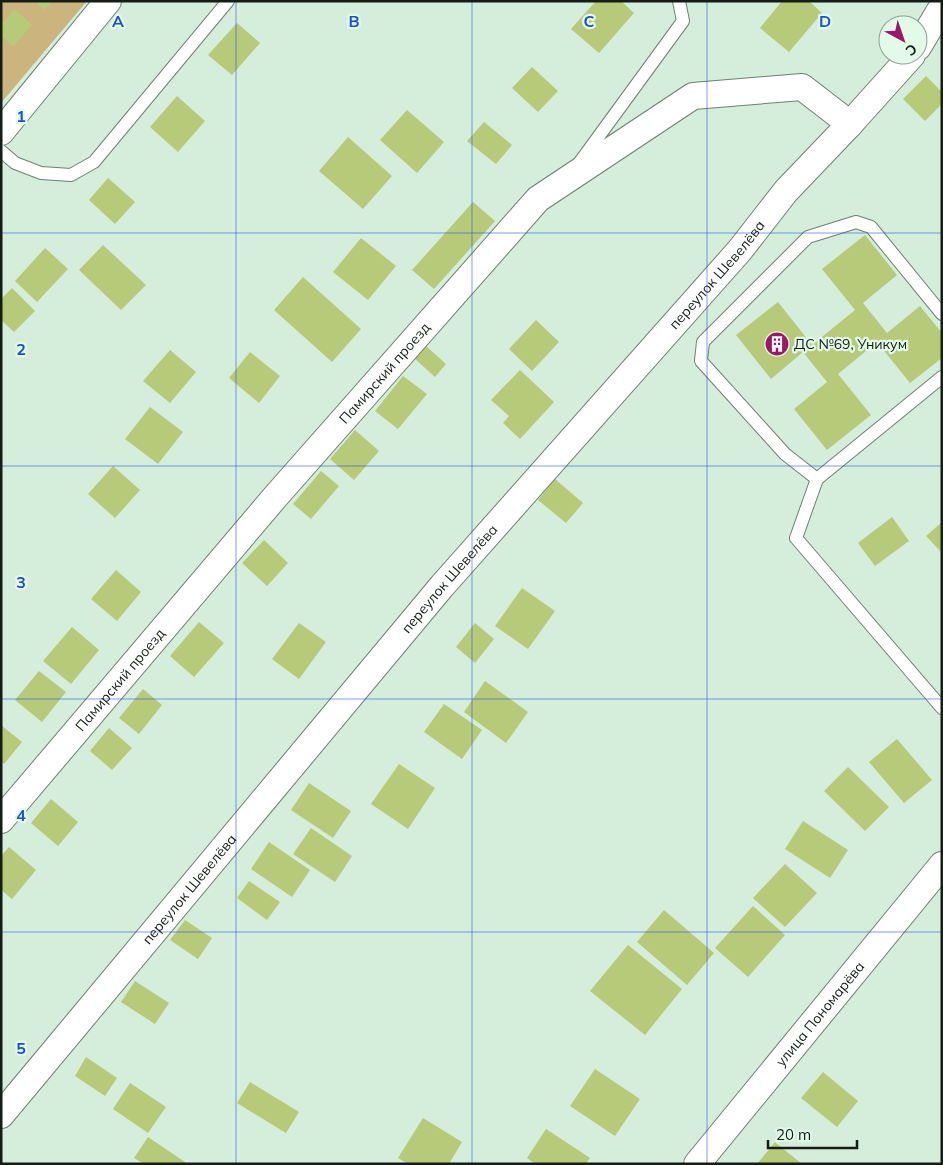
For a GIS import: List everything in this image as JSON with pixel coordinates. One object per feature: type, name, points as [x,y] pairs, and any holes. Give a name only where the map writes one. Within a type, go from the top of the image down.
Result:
[{"type":"street","points":[[1,132],[108,1]]},
{"type":"street","points":[[928,30],[942,7]]},
{"type":"street","name":"переулок Шевелёва","points":[[1,1115],[442,586],[740,250],[786,191],[903,65]]},
{"type":"street","name":"Памирский проезд","points":[[1,820],[276,496],[538,199],[693,96],[802,87],[850,124]]},
{"type":"street","name":"улица Пономарёва","points":[[697,1164],[942,865]]},
{"type":"lane","points":[[1,151],[15,163],[41,173],[71,175],[94,162],[228,1]]},
{"type":"lane","points":[[566,181],[683,21],[679,1]]},
{"type":"lane","points":[[817,479],[785,454],[701,361],[703,342],[808,236],[856,222],[871,227],[942,314]]},
{"type":"lane","points":[[942,377],[817,479],[796,538],[942,708]]},
{"type":"shaded area","points":[[1,1],[87,1],[1,103]]},
{"type":"building","points":[[34,1],[52,1],[45,10]]},
{"type":"building","points":[[596,1],[621,1],[634,13],[599,53],[571,29]]},
{"type":"building","points":[[782,1],[809,1],[822,13],[789,52],[760,28]]},
{"type":"building","points":[[14,9],[32,24],[14,47],[1,36],[1,25]]},
{"type":"building","points":[[237,23],[260,43],[232,75],[208,55]]},
{"type":"building","points":[[532,67],[558,91],[538,112],[512,88]]},
{"type":"building","points":[[926,76],[942,92],[942,104],[925,121],[903,99]]},
{"type":"building","points":[[177,96],[205,121],[178,152],[150,127]]},
{"type":"building","points":[[407,110],[444,142],[417,173],[380,140]]},
{"type":"building","points":[[484,122],[512,145],[496,164],[467,141]]},
{"type":"building","points":[[348,137],[392,176],[363,209],[319,171]]},
{"type":"building","points":[[108,178],[135,202],[115,224],[89,200]]},
{"type":"building","points":[[473,202],[495,221],[434,289],[412,270]]},
{"type":"building","name":"ДС №69, Уникум","points":[[865,235],[897,275],[863,303],[887,333],[920,306],[942,333],[942,358],[910,383],[877,342],[838,374],[871,415],[827,450],[794,409],[827,382],[803,352],[771,379],[736,335],[778,302],[812,345],[855,310],[822,269]]},
{"type":"building","points":[[361,238],[396,266],[368,300],[333,272]]},
{"type":"building","points":[[103,245],[146,285],[121,310],[79,270]]},
{"type":"building","points":[[45,248],[68,269],[37,302],[15,281]]},
{"type":"building","points":[[303,277],[361,329],[332,362],[274,310]]},
{"type":"building","points":[[12,288],[35,311],[14,332],[1,320],[1,299]]},
{"type":"building","points":[[536,320],[559,342],[532,371],[509,349]]},
{"type":"building","points":[[425,345],[446,364],[435,377],[414,358]]},
{"type":"building","points":[[170,350],[196,372],[170,403],[143,381]]},
{"type":"building","points":[[250,352],[280,376],[259,403],[229,378]]},
{"type":"building","points":[[520,370],[554,402],[520,439],[503,423],[509,416],[491,400]]},
{"type":"building","points":[[403,376],[427,394],[398,429],[375,411]]},
{"type":"building","points":[[150,407],[183,432],[158,464],[125,439]]},
{"type":"building","points":[[355,430],[379,451],[354,480],[330,459]]},
{"type":"building","points":[[113,466],[140,490],[115,518],[88,494]]},
{"type":"building","points":[[321,471],[339,486],[311,519],[293,504]]},
{"type":"building","points":[[555,479],[583,503],[566,523],[538,500]]},
{"type":"building","points":[[892,517],[909,541],[875,566],[858,543]]},
{"type":"building","points":[[942,522],[942,553],[926,536]]},
{"type":"building","points":[[264,540],[288,563],[267,586],[242,563]]},
{"type":"building","points":[[116,570],[141,592],[117,621],[91,599]]},
{"type":"building","points":[[522,588],[555,611],[528,649],[495,626]]},
{"type":"building","points":[[199,622],[224,643],[194,677],[170,656]]},
{"type":"building","points":[[299,623],[326,642],[299,679],[272,659]]},
{"type":"building","points":[[475,623],[494,639],[475,663],[456,647]]},
{"type":"building","points":[[72,627],[99,650],[71,684],[43,661]]},
{"type":"building","points":[[39,671],[66,692],[42,722],[15,700]]},
{"type":"building","points":[[485,681],[528,712],[506,743],[464,712]]},
{"type":"building","points":[[143,689],[162,705],[139,734],[119,718]]},
{"type":"building","points":[[444,704],[482,730],[462,759],[424,732]]},
{"type":"building","points":[[1,725],[22,742],[4,764],[1,762]]},
{"type":"building","points":[[109,728],[132,748],[112,770],[90,751]]},
{"type":"building","points":[[897,739],[932,780],[904,803],[869,762]]},
{"type":"building","points":[[399,764],[435,788],[408,829],[371,804]]},
{"type":"building","points":[[848,767],[889,807],[865,831],[824,791]]},
{"type":"building","points":[[309,783],[351,811],[333,838],[291,810]]},
{"type":"building","points":[[51,799],[78,822],[58,846],[31,823]]},
{"type":"building","points":[[803,821],[848,850],[830,878],[785,849]]},
{"type":"building","points":[[311,828],[352,856],[335,882],[293,854]]},
{"type":"building","points":[[269,842],[310,870],[292,897],[251,869]]},
{"type":"building","points":[[9,847],[36,870],[12,899],[1,890],[1,856]]},
{"type":"building","points":[[785,864],[817,893],[785,927],[753,898]]},
{"type":"building","points":[[249,881],[280,902],[267,920],[237,898]]},
{"type":"building","points":[[753,906],[785,935],[748,977],[715,948]]},
{"type":"building","points":[[664,910],[714,953],[687,985],[637,942]]},
{"type":"building","points":[[185,920],[212,938],[198,959],[170,940]]},
{"type":"building","points":[[628,945],[682,989],[645,1035],[590,991]]},
{"type":"building","points":[[135,981],[169,1003],[155,1024],[121,1002]]},
{"type":"building","points":[[86,1057],[117,1078],[105,1096],[75,1076]]},
{"type":"building","points":[[595,1069],[640,1099],[615,1136],[570,1106]]},
{"type":"building","points":[[823,1072],[858,1101],[837,1127],[801,1098]]},
{"type":"building","points":[[250,1082],[299,1112],[286,1133],[237,1103]]},
{"type":"building","points":[[130,1083],[166,1107],[148,1133],[113,1109]]},
{"type":"building","points":[[423,1118],[462,1142],[449,1164],[408,1164],[398,1158]]},
{"type":"building","points":[[546,1129],[590,1158],[586,1164],[535,1164],[527,1158]]},
{"type":"building","points":[[148,1137],[185,1162],[184,1164],[144,1164],[134,1158]]},
{"type":"building","points":[[775,1142],[802,1164],[757,1164]]},
{"type":"place","name":"ДС №69, Уникум","points":[[777,344]]}]
